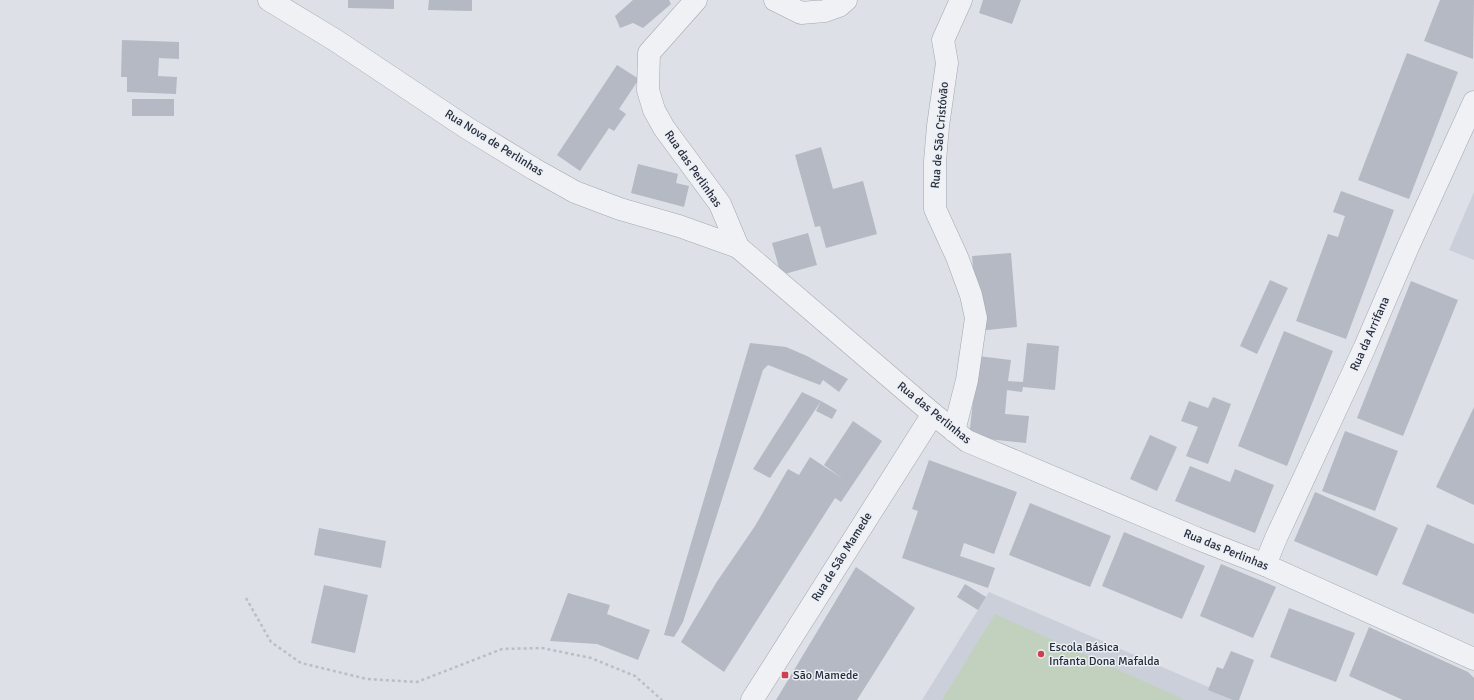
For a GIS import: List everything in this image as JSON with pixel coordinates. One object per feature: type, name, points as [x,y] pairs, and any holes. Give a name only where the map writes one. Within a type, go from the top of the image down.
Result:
[{"type":"street","name":"Rua Nova de Perlinhas","points":[[269,0],[354,53],[474,132],[575,192],[620,209],[679,226],[738,247]]},
{"type":"street","name":"Rua das Perlinhas","points":[[696,0],[649,53],[648,90],[654,110],[664,128],[720,204],[738,247],[954,432],[967,441],[1196,538],[1265,565],[1474,659]]},
{"type":"street","points":[[775,0],[801,13],[824,10],[838,6],[846,0]]},
{"type":"street","name":"Rua de São Cristóvão","points":[[954,432],[967,380],[976,318],[971,295],[963,272],[935,209],[938,126],[947,64],[943,40],[961,0]]},
{"type":"street","name":"Rua da Arrifana","points":[[1265,565],[1276,538],[1364,349],[1408,247],[1474,102]]},
{"type":"street","name":"Rua de São Mamede","points":[[752,700],[934,414]]},
{"type":"path","points":[[246,598],[271,642],[301,663],[367,679],[417,682],[502,649],[542,648],[591,658],[635,676],[662,700]]},
{"type":"shaded area","points":[[1474,192],[1474,260],[1449,250]]},
{"type":"shaded area","name":"Escola Básica Infanta Dona Mafalda","points":[[989,592],[1236,699],[922,700]]},
{"type":"green space","name":"Escola Básica Infanta Dona Mafalda","points":[[995,614],[1185,700],[942,700]]},
{"type":"building","points":[[348,0],[394,0],[394,9],[348,8]]},
{"type":"building","points":[[429,0],[472,0],[472,11],[428,10]]},
{"type":"building","points":[[633,0],[669,0],[671,4],[643,28],[633,23],[620,28],[615,16]]},
{"type":"building","points":[[983,0],[1021,0],[1012,24],[979,13]]},
{"type":"building","points":[[1440,0],[1474,0],[1473,59],[1424,41]]},
{"type":"building","points":[[122,40],[179,42],[179,59],[159,58],[158,76],[177,77],[176,94],[127,92],[127,77],[121,77]]},
{"type":"building","points":[[1407,53],[1458,72],[1409,199],[1358,180]]},
{"type":"building","points":[[617,65],[639,79],[619,109],[626,114],[614,131],[609,128],[580,171],[557,155]]},
{"type":"building","points":[[132,99],[174,99],[174,116],[132,116]]},
{"type":"building","points":[[821,147],[833,189],[863,181],[877,234],[826,248],[820,226],[815,227],[795,155]]},
{"type":"building","points":[[638,164],[678,174],[676,183],[689,186],[684,207],[631,193]]},
{"type":"building","points":[[1341,191],[1394,210],[1346,339],[1296,321],[1328,234],[1338,237],[1345,216],[1333,212]]},
{"type":"building","points":[[808,233],[817,265],[781,275],[772,243]]},
{"type":"building","points":[[1011,253],[1017,327],[978,331],[972,256]]},
{"type":"building","points":[[1270,280],[1288,288],[1257,354],[1240,346]]},
{"type":"building","points":[[1411,281],[1458,300],[1403,436],[1357,418]]},
{"type":"building","points":[[1284,331],[1333,351],[1287,466],[1238,446]]},
{"type":"building","points":[[750,343],[786,347],[807,356],[848,379],[839,392],[823,380],[820,385],[768,365],[763,370],[683,622],[674,637],[664,635]]},
{"type":"building","points":[[1027,343],[1059,346],[1055,390],[1023,387],[1022,392],[1007,390],[1005,414],[1029,416],[1026,443],[969,437],[978,356],[1011,360],[1008,381],[1023,382]]},
{"type":"building","points":[[802,392],[821,401],[770,478],[753,469]]},
{"type":"building","points":[[1213,397],[1231,404],[1208,464],[1186,456],[1198,427],[1181,421],[1189,401],[1208,408]]},
{"type":"building","points":[[821,401],[837,410],[832,419],[816,411]]},
{"type":"building","points":[[1474,407],[1474,505],[1436,487]]},
{"type":"building","points":[[853,421],[882,441],[841,502],[835,498],[724,672],[681,642],[716,583],[755,526],[788,469],[799,475],[810,457],[843,479],[824,465]]},
{"type":"building","points":[[1345,431],[1398,451],[1375,511],[1322,491]]},
{"type":"building","points":[[1150,435],[1177,447],[1157,491],[1130,479]]},
{"type":"building","points":[[929,460],[1017,492],[994,554],[964,543],[960,556],[995,568],[988,588],[902,558],[918,511],[912,509]]},
{"type":"building","points":[[1190,466],[1230,482],[1235,469],[1274,485],[1255,533],[1175,501]]},
{"type":"building","points":[[1315,492],[1398,528],[1377,576],[1294,541]]},
{"type":"building","points":[[1030,503],[1111,536],[1090,587],[1009,555]]},
{"type":"building","points":[[1427,524],[1474,544],[1474,614],[1402,584]]},
{"type":"building","points":[[319,528],[386,541],[381,568],[314,555]]},
{"type":"building","points":[[1124,532],[1205,566],[1182,619],[1102,586]]},
{"type":"building","points":[[1221,564],[1276,587],[1253,638],[1200,616]]},
{"type":"building","points":[[856,567],[915,608],[857,700],[776,700]]},
{"type":"building","points":[[965,584],[986,597],[978,610],[957,597]]},
{"type":"building","points":[[324,585],[368,595],[355,653],[311,643]]},
{"type":"building","points":[[568,593],[610,605],[607,614],[650,630],[638,660],[597,644],[550,641]]},
{"type":"building","points":[[1289,608],[1355,633],[1336,682],[1270,657]]},
{"type":"building","points":[[1369,627],[1468,672],[1474,678],[1474,700],[1403,700],[1349,676]]},
{"type":"building","points":[[1231,651],[1254,660],[1239,700],[1233,700],[1208,690],[1217,667],[1223,669]]},
{"type":"place","name":"Escola Básica Infanta Dona Mafalda","points":[[1041,654]]},
{"type":"place","name":"São Mamede","points":[[785,675]]}]
